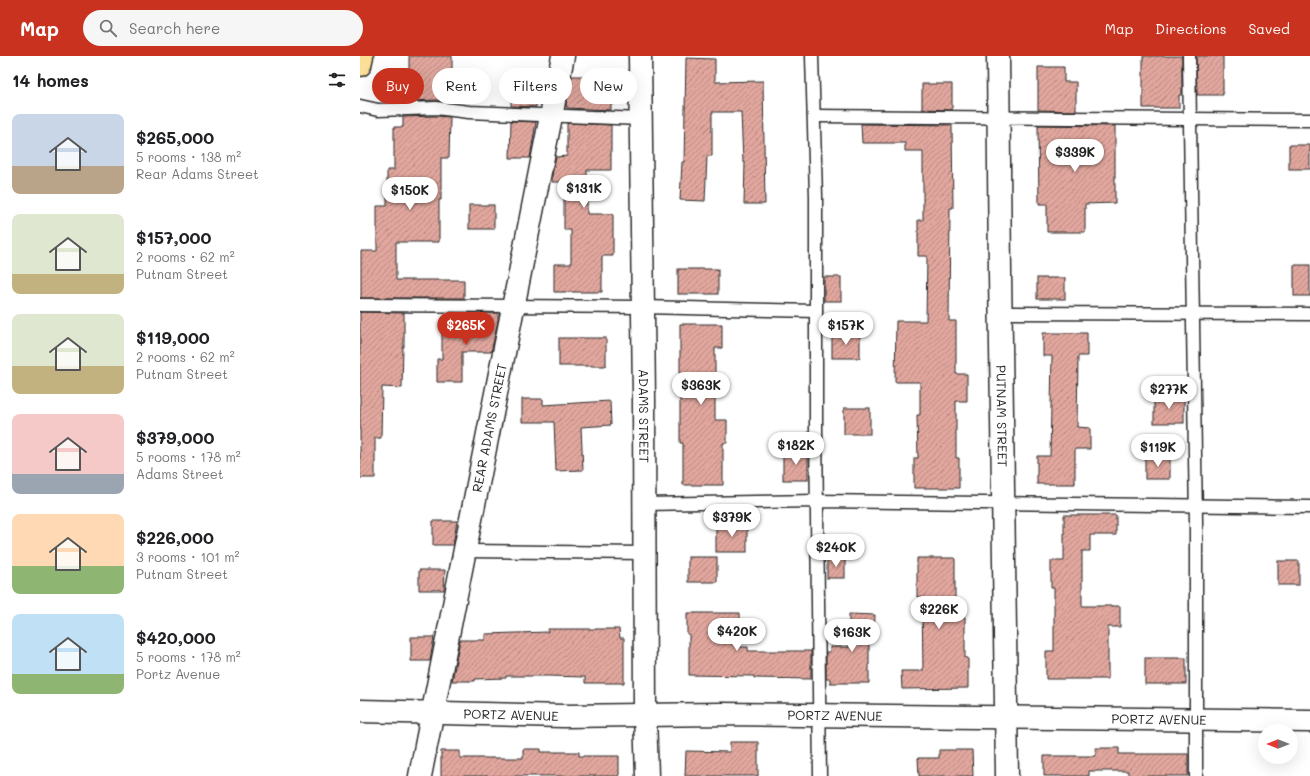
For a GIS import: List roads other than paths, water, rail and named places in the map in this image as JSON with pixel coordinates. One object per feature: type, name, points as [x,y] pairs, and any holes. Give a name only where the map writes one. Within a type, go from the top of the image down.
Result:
[{"type":"highway","points":[[360,65],[362,56]]},
{"type":"street","name":"REAR ADAMS STREET","points":[[420,776],[563,56]]},
{"type":"street","name":"ADAMS STREET","points":[[640,56],[645,504],[645,715],[647,776]]},
{"type":"street","name":"PUTNAM STREET","points":[[998,56],[1007,776]]},
{"type":"street","name":"PORTZ AVENUE","points":[[360,711],[563,716],[1006,716],[1310,721]]},
{"type":"lane","points":[[812,56],[816,198],[820,776]]},
{"type":"lane","points":[[1188,56],[1196,506],[1196,776]]},
{"type":"lane","points":[[360,106],[378,110],[436,108],[469,112],[641,119]]},
{"type":"lane","points":[[814,116],[1310,120]]},
{"type":"lane","points":[[360,305],[643,307],[816,311]]},
{"type":"lane","points":[[1001,313],[1310,314]]},
{"type":"lane","points":[[645,504],[817,501],[1310,507]]},
{"type":"lane","points":[[465,551],[645,553]]}]
